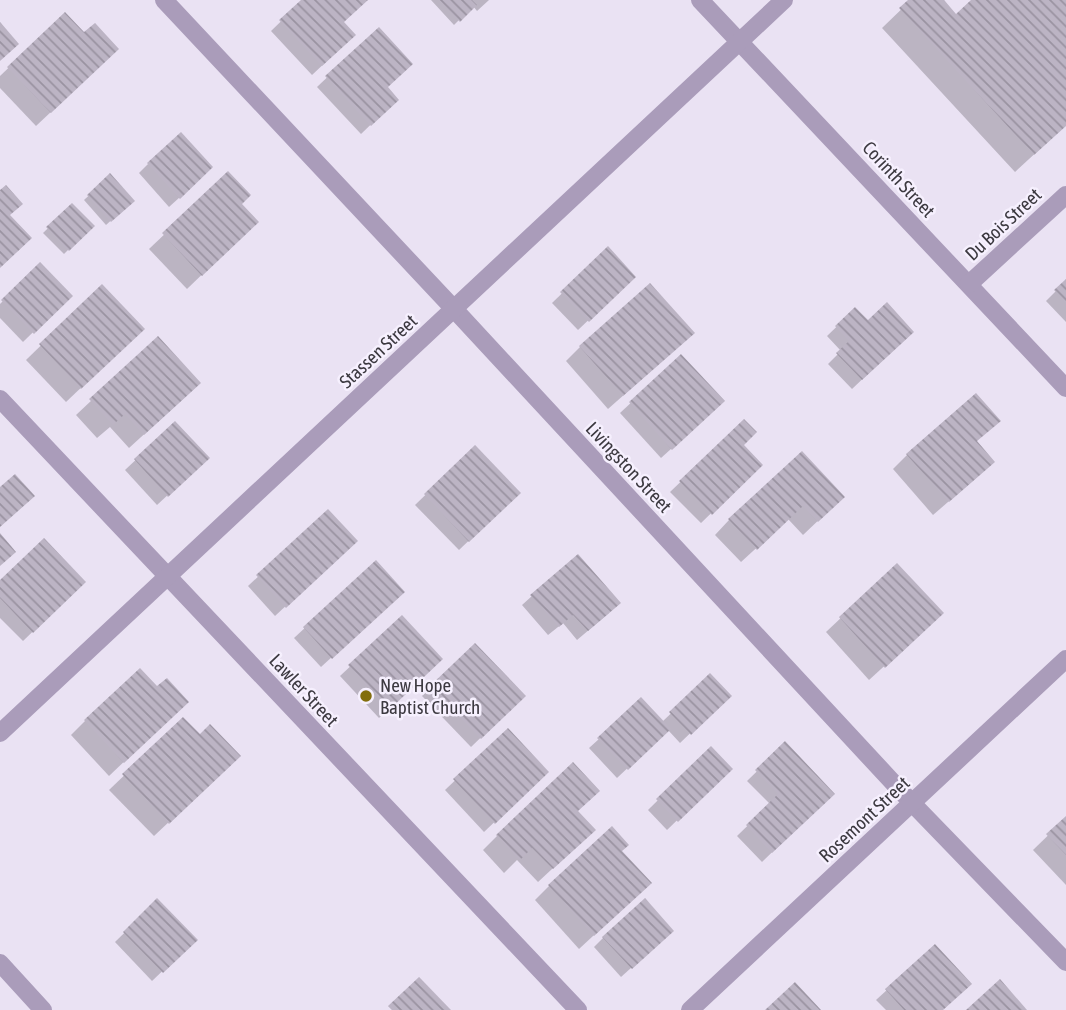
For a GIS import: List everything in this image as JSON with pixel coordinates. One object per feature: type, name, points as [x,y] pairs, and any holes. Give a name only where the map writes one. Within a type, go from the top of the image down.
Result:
[{"type":"street","name":"Livingston Street","points":[[164,0],[912,803],[1066,961]]},
{"type":"street","name":"Corinth Street","points":[[701,0],[1066,388]]},
{"type":"street","name":"Stassen Street","points":[[0,733],[784,0]]},
{"type":"street","name":"Du Bois Street","points":[[969,284],[1066,195]]},
{"type":"street","name":"Lawler Street","points":[[0,398],[578,1010]]},
{"type":"street","name":"Rosemont Street","points":[[690,1010],[1066,659]]},
{"type":"street","points":[[0,963],[43,1010]]},
{"type":"building","points":[[301,0],[368,0],[344,22],[356,35],[322,66],[279,20]]},
{"type":"building","points":[[439,0],[472,0],[477,5],[460,22]]},
{"type":"building","points":[[908,0],[944,0],[956,14],[971,0],[1066,0],[1066,126],[1034,155],[899,8]]},
{"type":"building","points":[[65,12],[84,32],[95,23],[119,49],[51,113],[7,67]]},
{"type":"building","points":[[0,22],[19,44],[0,61]]},
{"type":"building","points":[[379,27],[413,64],[388,87],[399,100],[371,126],[325,76]]},
{"type":"building","points":[[181,132],[213,167],[180,199],[147,163]]},
{"type":"building","points":[[228,171],[251,195],[242,204],[259,222],[202,276],[162,233]]},
{"type":"building","points":[[110,173],[135,201],[111,222],[87,195]]},
{"type":"building","points":[[6,185],[23,204],[10,215],[32,238],[0,268],[0,190]]},
{"type":"building","points":[[72,203],[95,226],[69,251],[46,227]]},
{"type":"building","points":[[608,246],[636,277],[589,322],[560,292]]},
{"type":"building","points":[[40,262],[73,296],[34,334],[1,300]]},
{"type":"building","points":[[1066,279],[1066,303],[1054,290]]},
{"type":"building","points":[[650,283],[695,333],[623,396],[579,346]]},
{"type":"building","points":[[102,284],[145,329],[81,389],[39,344]]},
{"type":"building","points":[[887,302],[914,332],[862,380],[836,353],[849,341],[835,326],[855,307],[868,320]]},
{"type":"building","points":[[158,336],[201,383],[144,435],[125,414],[113,425],[89,399]]},
{"type":"building","points":[[681,354],[725,401],[672,450],[629,402]]},
{"type":"building","points":[[976,393],[1001,421],[977,441],[995,462],[949,502],[906,454]]},
{"type":"building","points":[[744,419],[757,432],[744,445],[763,465],[712,515],[679,481]]},
{"type":"building","points":[[175,421],[210,458],[168,497],[134,459]]},
{"type":"building","points":[[475,445],[521,493],[469,542],[424,494]]},
{"type":"building","points":[[802,451],[845,497],[818,522],[803,506],[757,550],[728,519]]},
{"type":"building","points":[[15,474],[35,496],[0,527],[0,487]]},
{"type":"building","points":[[328,509],[358,541],[286,608],[256,575]]},
{"type":"building","points":[[0,533],[16,552],[0,566]]},
{"type":"building","points":[[44,538],[86,582],[33,633],[0,598],[0,580]]},
{"type":"building","points":[[578,554],[621,603],[588,631],[573,615],[559,627],[530,595]]},
{"type":"building","points":[[376,560],[405,592],[332,659],[303,627]]},
{"type":"building","points":[[897,563],[944,613],[885,668],[839,617]]},
{"type":"building","points":[[402,615],[443,659],[389,710],[348,665]]},
{"type":"building","points":[[475,643],[526,696],[481,739],[430,686]]},
{"type":"building","points":[[140,668],[157,686],[167,678],[189,702],[124,763],[84,720]]},
{"type":"building","points":[[710,673],[732,696],[691,735],[669,712]]},
{"type":"building","points":[[641,697],[671,729],[628,770],[597,738]]},
{"type":"building","points":[[183,717],[200,734],[210,724],[241,756],[169,824],[122,774]]},
{"type":"building","points":[[508,728],[549,772],[495,824],[453,779]]},
{"type":"building","points":[[785,741],[835,794],[772,853],[746,825],[778,794],[755,770]]},
{"type":"building","points":[[711,746],[733,769],[678,822],[656,799]]},
{"type":"building","points":[[573,762],[600,791],[578,811],[596,830],[553,869],[532,848],[520,860],[496,835]]},
{"type":"building","points":[[1066,816],[1066,855],[1046,834]]},
{"type":"building","points":[[612,826],[629,845],[622,851],[652,883],[594,936],[548,885]]},
{"type":"building","points":[[157,898],[198,940],[163,973],[123,932]]},
{"type":"building","points":[[645,898],[674,931],[632,969],[602,937]]},
{"type":"building","points":[[935,944],[972,984],[943,1010],[904,1010],[885,989]]},
{"type":"building","points":[[419,977],[451,1010],[392,1010],[388,1006]]},
{"type":"building","points":[[1000,979],[1027,1010],[966,1010]]},
{"type":"building","points":[[795,982],[821,1010],[765,1010]]},
{"type":"place","name":"New Hope Baptist Church","points":[[366,696]]}]
